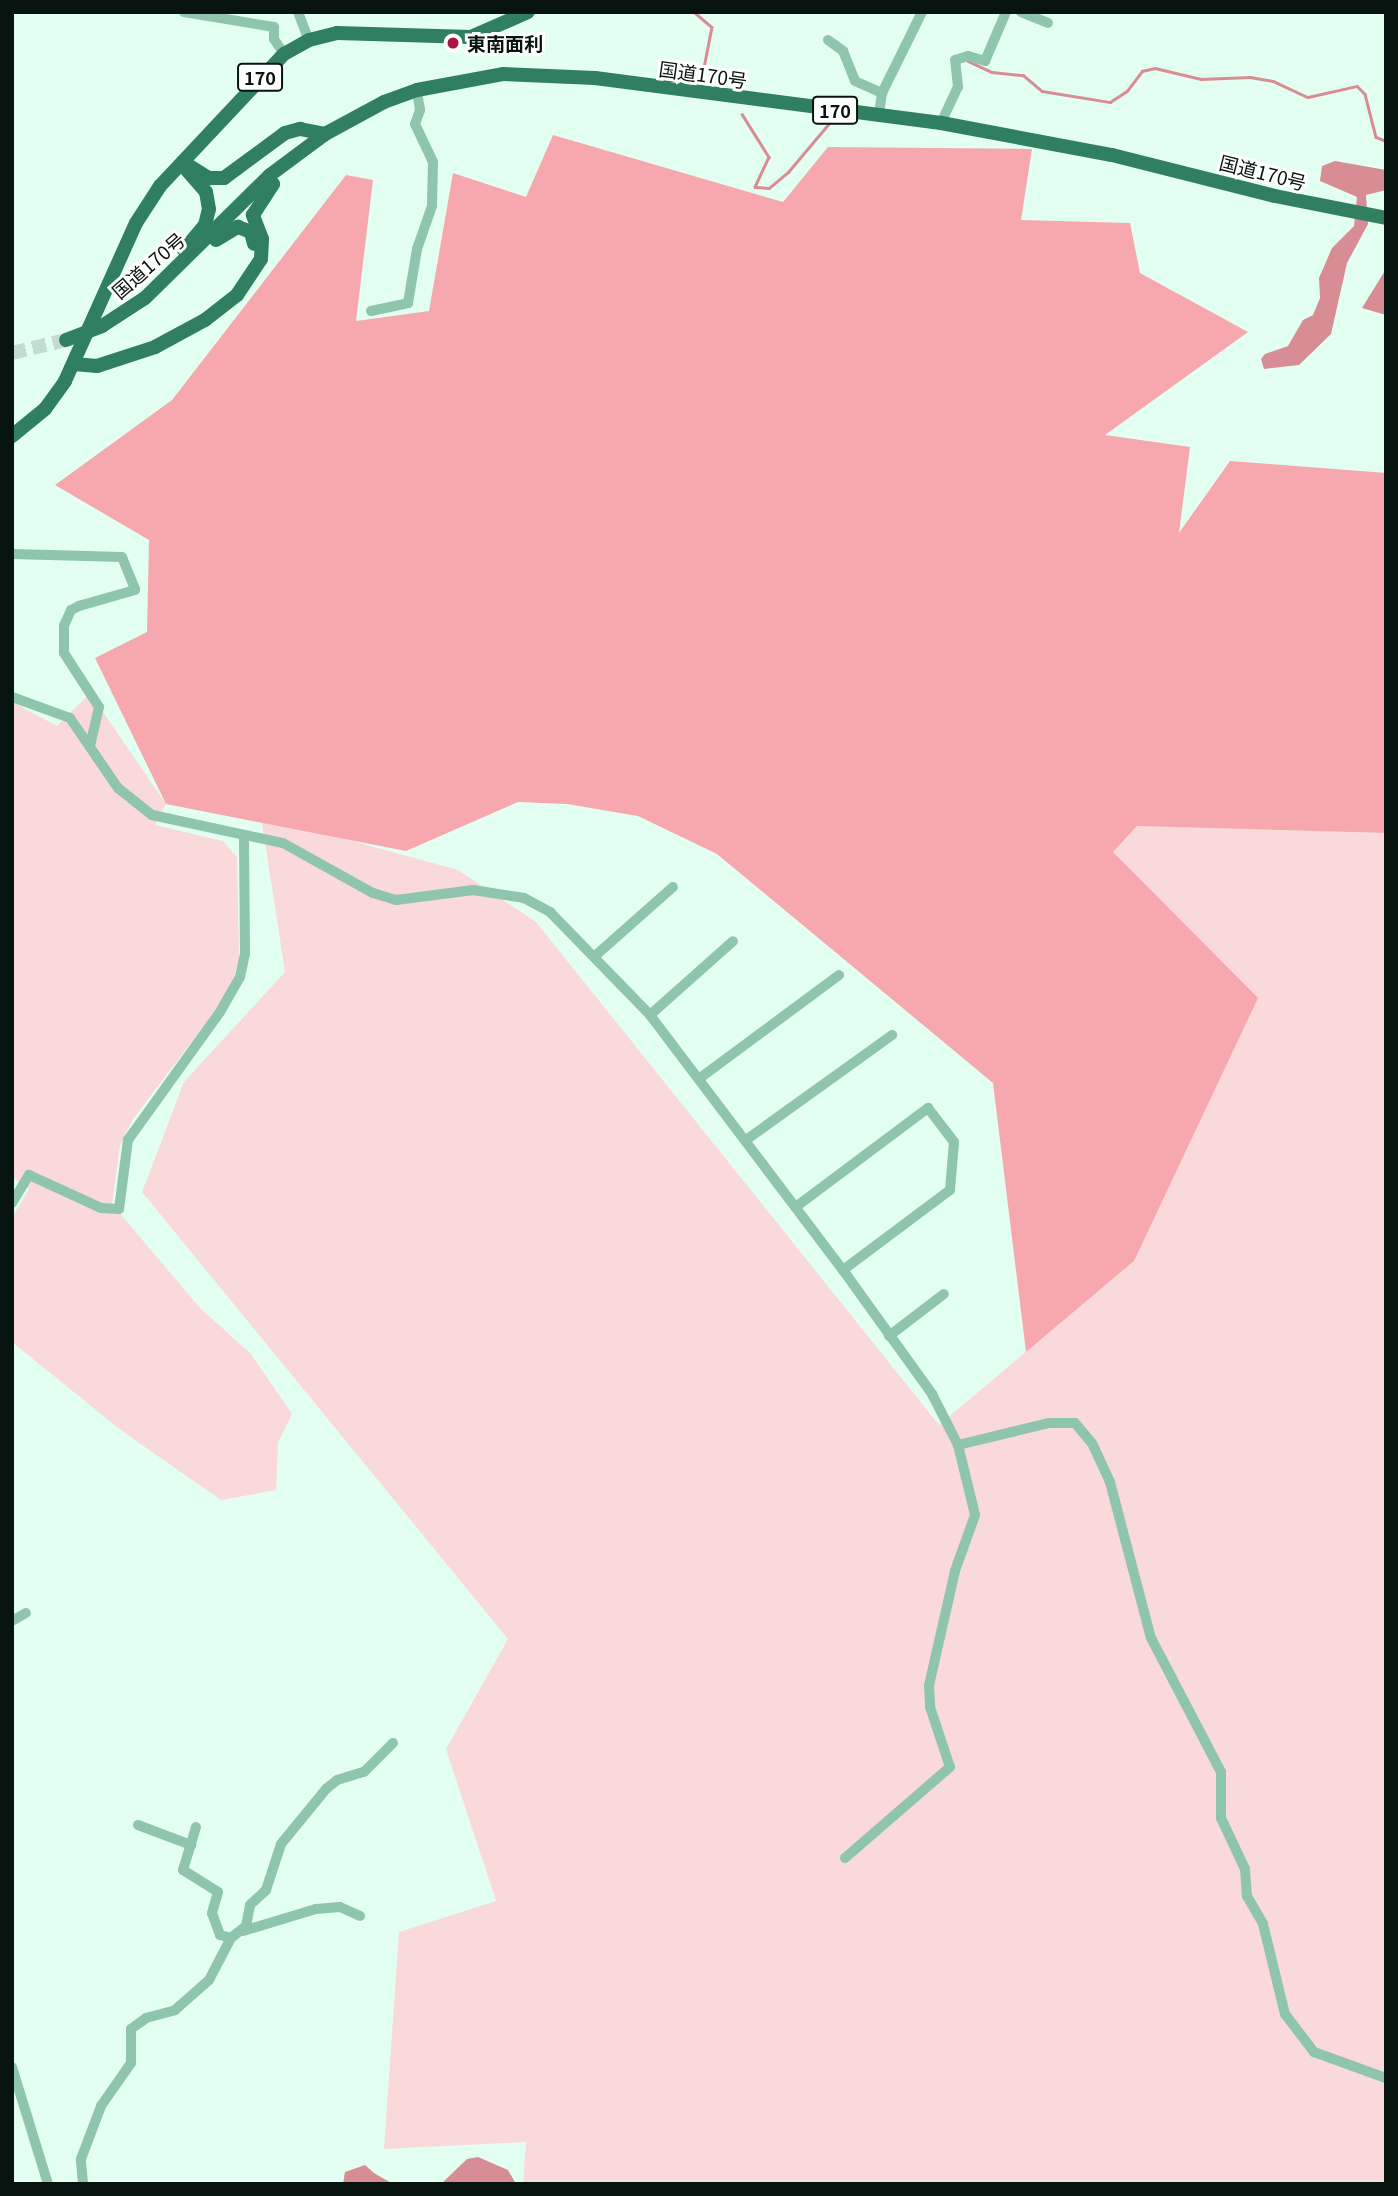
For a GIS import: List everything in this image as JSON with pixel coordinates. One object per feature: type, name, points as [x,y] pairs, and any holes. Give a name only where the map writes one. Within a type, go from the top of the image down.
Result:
[{"type":"highway","name":"国道170号","points":[[12,436],[45,409],[74,364],[136,223],[184,162],[284,54],[309,40],[372,32],[455,39],[507,24],[528,12]]},
{"type":"highway","name":"国道170号","points":[[66,340],[119,316],[159,285],[270,175],[325,134],[358,115],[417,90],[503,74],[539,74],[941,122],[1112,155],[1379,217]]},
{"type":"highway","points":[[74,364],[97,366],[155,347],[205,320],[237,295],[261,259],[262,239],[253,215],[259,199],[293,164],[358,115]]},
{"type":"highway","points":[[184,162],[209,178],[224,178],[285,133],[300,129],[325,134]]},
{"type":"highway","points":[[159,285],[208,217],[206,192],[184,162]]},
{"type":"highway","points":[[74,364],[153,341],[214,305],[246,273],[254,247],[251,232],[244,228],[230,229],[195,260],[177,269]]},
{"type":"street","points":[[184,12],[274,27],[274,39],[284,54]]},
{"type":"street","points":[[298,12],[309,40]]},
{"type":"street","points":[[878,114],[882,93],[922,12]]},
{"type":"street","points":[[941,122],[958,87],[956,61],[968,57],[985,61],[1006,12]]},
{"type":"street","points":[[1021,12],[1048,23]]},
{"type":"street","points":[[828,40],[844,51],[855,81],[882,93]]},
{"type":"street","points":[[371,311],[408,303],[417,249],[432,206],[433,162],[415,124],[420,110],[417,90]]},
{"type":"street","points":[[12,554],[122,557],[135,590],[71,610],[64,626],[64,653],[99,707],[90,745]]},
{"type":"street","points":[[12,697],[69,718],[118,788],[152,815],[283,843],[373,893],[396,900],[473,890],[524,898],[550,912],[650,1015],[700,1078],[797,1206],[932,1394],[958,1445],[975,1515],[955,1571],[929,1685],[930,1707],[950,1768],[845,1858]]},
{"type":"street","points":[[12,1203],[29,1175],[101,1208],[118,1209],[128,1140],[220,1012],[240,976],[245,954],[244,835]]},
{"type":"street","points":[[594,956],[673,887]]},
{"type":"street","points":[[650,1015],[733,942]]},
{"type":"street","points":[[700,1078],[839,975]]},
{"type":"street","points":[[746,1140],[892,1035]]},
{"type":"street","points":[[797,1206],[928,1108],[954,1142],[950,1190],[843,1270]]},
{"type":"street","points":[[889,1336],[944,1294]]},
{"type":"street","points":[[958,1445],[1049,1423],[1074,1423],[1092,1443],[1110,1482],[1150,1638],[1221,1772],[1221,1818],[1245,1869],[1247,1896],[1263,1924],[1285,2014],[1314,2052],[1386,2078]]},
{"type":"street","points":[[12,1621],[26,1613]]},
{"type":"street","points":[[242,1930],[250,1905],[266,1890],[281,1844],[326,1789],[337,1780],[363,1772],[393,1743]]},
{"type":"street","points":[[138,1825],[191,1845]]},
{"type":"street","points":[[196,1828],[184,1870],[218,1892],[212,1913],[220,1935],[231,1938]]},
{"type":"street","points":[[83,2184],[81,2159],[102,2105],[131,2063],[127,2043],[131,2029],[146,2018],[180,2006],[209,1980],[231,1938],[242,1930],[316,1909],[340,1907],[360,1916]]},
{"type":"street","points":[[12,2067],[48,2184]]},
{"type":"shaded area","points":[[553,135],[783,202],[828,147],[1032,149],[1021,220],[1130,223],[1140,273],[1248,332],[1105,435],[1190,447],[1179,533],[1230,461],[1386,473],[1386,833],[1137,826],[1113,852],[1258,998],[1134,1261],[1026,1352],[993,1083],[717,854],[638,816],[567,804],[518,802],[406,851],[166,804],[95,658],[147,632],[149,540],[55,485],[172,400],[346,175],[373,180],[356,321],[429,311],[453,173],[526,197]]},
{"type":"shaded area","points":[[1335,161],[1386,170],[1386,190],[1366,195],[1368,224],[1347,263],[1331,334],[1299,365],[1264,369],[1261,359],[1265,354],[1288,346],[1303,320],[1313,315],[1320,298],[1319,278],[1332,248],[1354,226],[1357,197],[1320,181],[1322,166]]},
{"type":"shaded area","points":[[1386,269],[1386,315],[1362,308]]},
{"type":"shaded area","points":[[90,693],[166,804],[155,825],[223,841],[237,857],[239,960],[229,993],[133,1119],[120,1145],[112,1204],[200,1308],[251,1354],[292,1414],[278,1443],[276,1490],[221,1500],[122,1431],[12,1342],[12,1218],[29,1189],[12,1177],[12,702],[57,726]]},
{"type":"shaded area","points":[[261,816],[458,870],[536,922],[939,1425],[1134,1261],[1113,852],[1137,826],[1386,833],[1386,2184],[523,2184],[526,2142],[384,2149],[399,1932],[496,1901],[446,1749],[508,1639],[142,1192],[184,1082],[285,972]]},
{"type":"shaded area","points":[[478,2157],[508,2170],[516,2184],[441,2184],[467,2159]]},
{"type":"shaded area","points":[[365,2165],[393,2184],[343,2184],[345,2172]]},
{"type":"waterway","points":[[694,12],[712,27],[703,73]]},
{"type":"waterway","points":[[968,61],[992,72],[1023,75],[1042,91],[1110,102],[1127,91],[1142,71],[1155,68],[1201,79],[1250,77],[1273,81],[1308,97],[1357,86],[1365,94],[1376,137],[1386,141]]},
{"type":"waterway","points":[[742,114],[769,157],[755,187],[769,188],[788,172],[832,120]]},
{"type":"tunnel","points":[[12,353],[66,340]]},
{"type":"place","name":"東南面利","points":[[453,43]]}]
